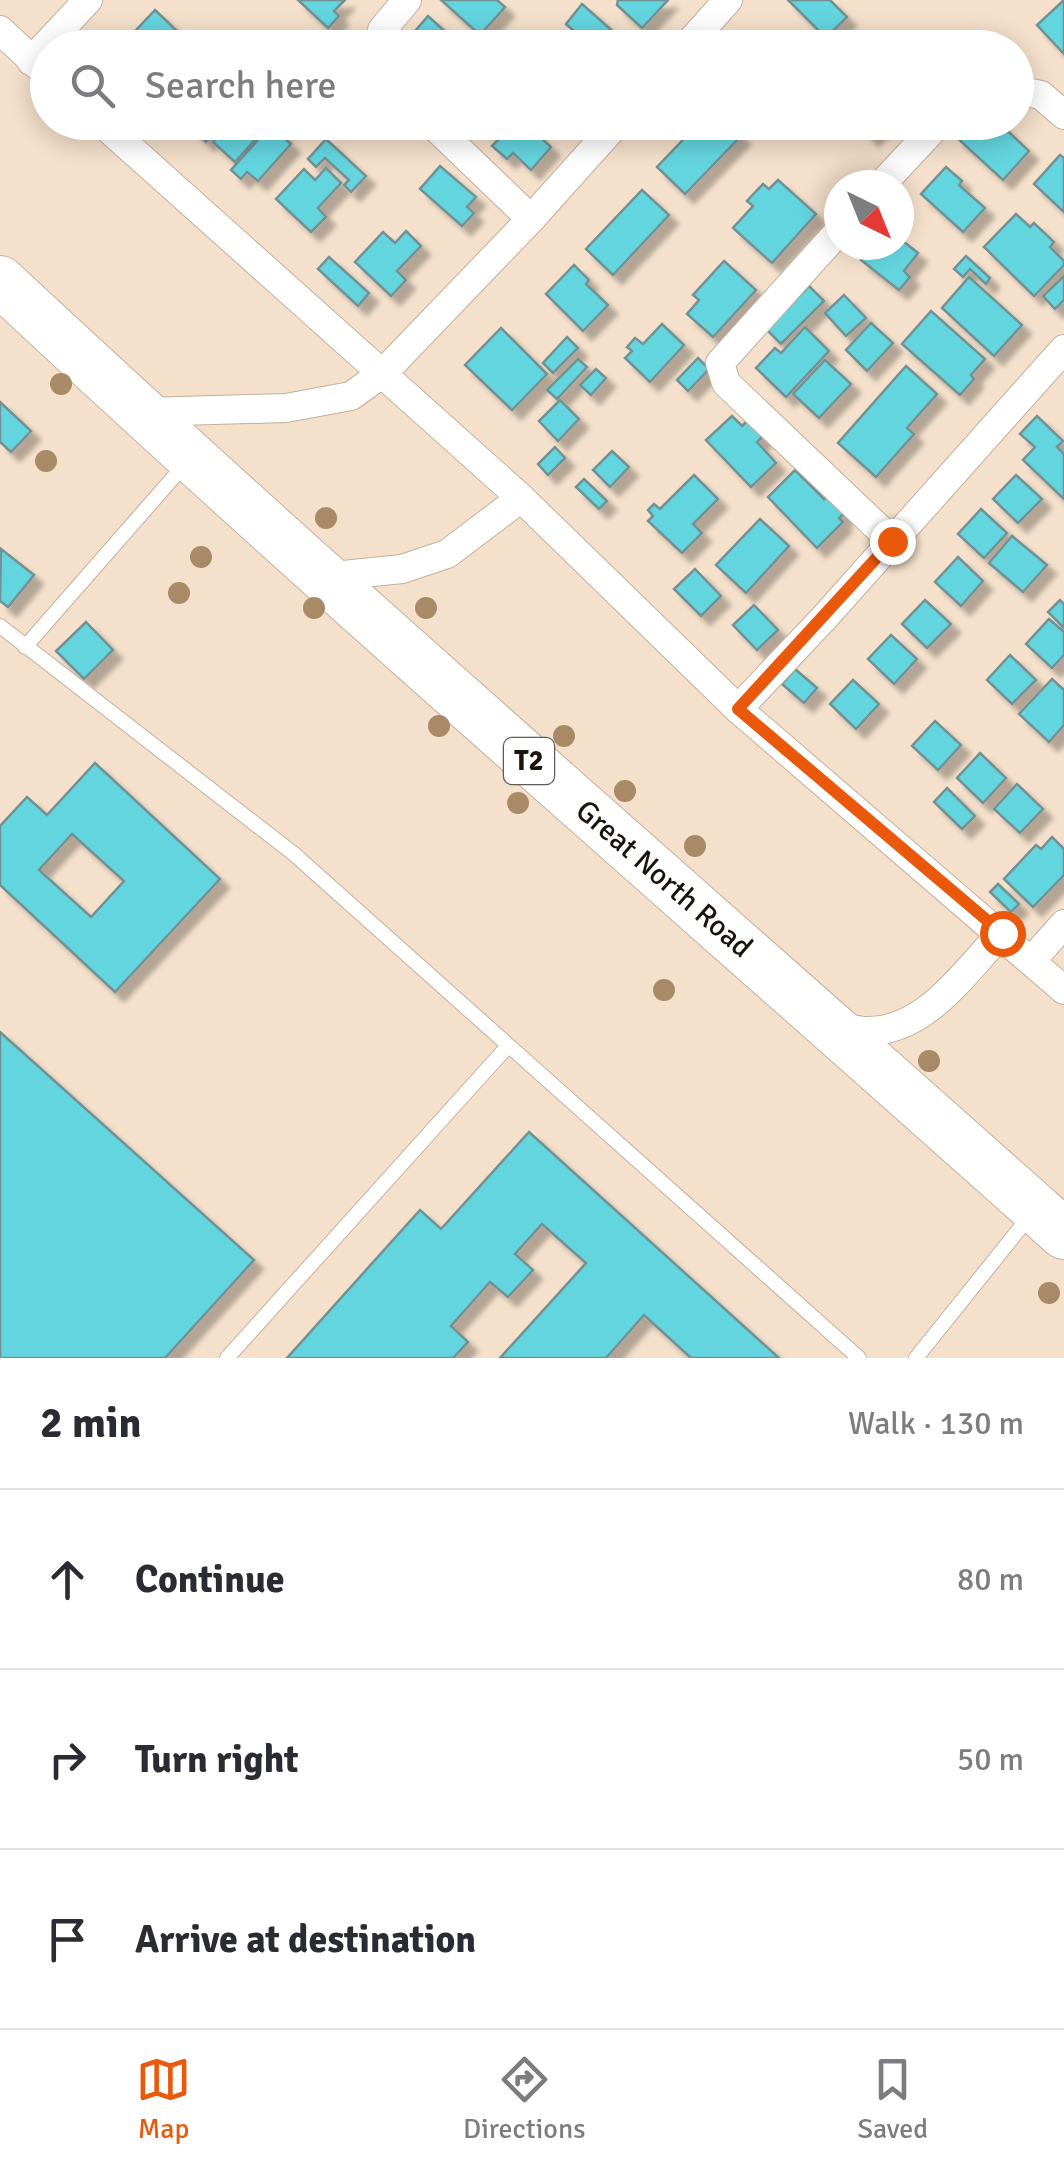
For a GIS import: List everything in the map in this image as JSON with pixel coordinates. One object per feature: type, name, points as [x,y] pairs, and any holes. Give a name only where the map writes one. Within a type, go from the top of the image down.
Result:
[{"type":"highway","name":"Great North Road","points":[[0,281],[442,686],[832,1025],[1050,1221]]},
{"type":"street","points":[[66,30],[88,0]]},
{"type":"street","points":[[382,30],[407,0]]},
{"type":"street","points":[[701,30],[728,0]]},
{"type":"street","points":[[0,30],[30,59]]},
{"type":"street","points":[[1034,93],[1042,95],[1064,115]]},
{"type":"street","points":[[121,140],[521,498],[738,709],[1064,990]]},
{"type":"street","points":[[449,140],[531,219]]},
{"type":"street","points":[[140,412],[286,408],[351,396],[383,373],[602,140]]},
{"type":"street","points":[[895,170],[923,140]]},
{"type":"street","points":[[824,248],[720,363],[726,383],[892,541]]},
{"type":"street","points":[[738,709],[1064,350]]},
{"type":"street","points":[[323,577],[402,569],[446,554],[521,498]]},
{"type":"street","points":[[1031,961],[1064,924]]},
{"type":"street","points":[[832,1025],[868,1032],[898,1025],[926,1012],[1002,933]]},
{"type":"lane","points":[[25,647],[190,459]]},
{"type":"lane","points":[[0,626],[294,854],[859,1358]]},
{"type":"lane","points":[[227,1358],[507,1047]]},
{"type":"lane","points":[[916,1358],[1050,1221]]},
{"type":"building","points":[[298,0],[345,0],[334,11],[339,16],[328,28]]},
{"type":"building","points":[[441,0],[497,0],[505,7],[484,30],[474,30]]},
{"type":"building","points":[[618,0],[668,0],[642,28],[617,5]]},
{"type":"building","points":[[788,0],[830,0],[847,17],[834,30],[818,30]]},
{"type":"building","points":[[1064,0],[1064,54],[1037,25]]},
{"type":"building","points":[[582,4],[611,30],[573,30],[566,24]]},
{"type":"building","points":[[155,10],[176,30],[136,30]]},
{"type":"building","points":[[428,16],[443,30],[416,30]]},
{"type":"building","points":[[215,140],[255,140],[235,162]]},
{"type":"building","points":[[258,140],[286,140],[291,144],[258,181],[247,172],[241,179],[231,170]]},
{"type":"building","points":[[327,140],[366,176],[351,192],[344,185],[349,180],[325,158],[316,167],[308,159]]},
{"type":"building","points":[[498,140],[543,140],[551,147],[531,170],[513,153],[507,159],[492,146]]},
{"type":"building","points":[[683,140],[737,140],[685,194],[657,167]]},
{"type":"building","points":[[959,140],[1017,140],[1029,151],[1003,180]]},
{"type":"building","points":[[1060,155],[1064,158],[1064,212],[1034,184]]},
{"type":"building","points":[[440,166],[476,197],[467,207],[474,213],[462,226],[420,189]]},
{"type":"building","points":[[946,167],[985,208],[963,232],[921,194]]},
{"type":"building","points":[[326,168],[341,183],[318,208],[326,217],[311,232],[276,199],[304,169],[315,180]]},
{"type":"building","points":[[778,180],[816,214],[772,263],[733,228],[753,206],[747,201],[763,184],[769,189]]},
{"type":"building","points":[[642,190],[669,215],[613,275],[586,249]]},
{"type":"building","points":[[1016,214],[1030,227],[1034,223],[1054,242],[1050,247],[1064,261],[1034,296],[984,247]]},
{"type":"building","points":[[406,231],[421,246],[397,271],[406,280],[391,296],[355,262],[383,232],[395,243]]},
{"type":"building","points":[[966,256],[990,278],[986,284],[970,269],[963,277],[954,269]]},
{"type":"building","points":[[329,257],[369,293],[358,306],[318,269]]},
{"type":"building","points":[[861,260],[913,260],[904,271],[910,277],[899,290]]},
{"type":"building","points":[[724,261],[756,290],[713,337],[687,314],[699,300],[693,295]]},
{"type":"building","points":[[574,265],[589,280],[586,284],[608,305],[583,331],[546,294]]},
{"type":"building","points":[[1064,276],[1064,300],[1055,309],[1043,296]]},
{"type":"building","points":[[969,277],[1022,325],[994,356],[942,308]]},
{"type":"building","points":[[809,286],[824,301],[781,344],[766,329]]},
{"type":"building","points":[[844,295],[866,318],[846,336],[825,313]]},
{"type":"building","points":[[931,311],[985,359],[960,395],[902,344]]},
{"type":"building","points":[[871,323],[893,343],[867,371],[846,350]]},
{"type":"building","points":[[662,324],[684,345],[650,382],[625,358],[632,351],[627,347],[635,338],[643,344]]},
{"type":"building","points":[[805,327],[829,351],[786,397],[756,368],[775,348],[781,353]]},
{"type":"building","points":[[501,328],[547,374],[512,410],[465,365]]},
{"type":"building","points":[[567,337],[578,348],[553,373],[543,363]]},
{"type":"building","points":[[698,358],[709,369],[688,391],[677,380]]},
{"type":"building","points":[[578,359],[587,367],[557,399],[547,390]]},
{"type":"building","points":[[825,360],[851,384],[819,418],[793,394]]},
{"type":"building","points":[[906,366],[937,394],[907,428],[914,434],[876,477],[838,443]]},
{"type":"building","points":[[596,369],[606,378],[591,395],[580,385]]},
{"type":"building","points":[[560,400],[579,419],[558,441],[539,421]]},
{"type":"building","points":[[0,402],[31,431],[11,452],[0,442]]},
{"type":"building","points":[[732,416],[742,426],[748,420],[763,436],[757,442],[776,463],[751,487],[706,440]]},
{"type":"building","points":[[1037,416],[1063,441],[1057,447],[1064,454],[1064,499],[1023,460],[1035,447],[1020,434]]},
{"type":"building","points":[[555,447],[565,458],[548,475],[538,464]]},
{"type":"building","points":[[612,451],[629,467],[610,487],[593,470]]},
{"type":"building","points":[[795,470],[824,499],[827,495],[845,513],[839,518],[843,522],[817,548],[768,497]]},
{"type":"building","points":[[694,475],[718,499],[693,524],[702,533],[682,553],[648,521],[653,516],[648,510],[654,504],[660,509]]},
{"type":"building","points":[[1016,475],[1042,499],[1018,523],[993,499]]},
{"type":"building","points":[[584,479],[607,501],[599,509],[576,487]]},
{"type":"building","points":[[981,509],[1007,533],[984,558],[958,534]]},
{"type":"building","points":[[760,519],[789,546],[746,593],[716,565]]},
{"type":"building","points":[[1012,536],[1047,565],[1023,592],[989,563]]},
{"type":"building","points":[[1,549],[34,575],[8,607],[0,601]]},
{"type":"building","points":[[958,557],[983,581],[961,606],[935,582]]},
{"type":"building","points":[[695,569],[721,596],[701,616],[674,589]]},
{"type":"building","points":[[925,600],[951,624],[927,648],[902,624]]},
{"type":"building","points":[[1060,600],[1064,604],[1064,628],[1048,612]]},
{"type":"building","points":[[754,605],[778,630],[757,650],[733,625]]},
{"type":"building","points":[[1049,619],[1064,632],[1064,655],[1052,668],[1026,644]]},
{"type":"building","points":[[86,622],[113,650],[84,679],[56,651]]},
{"type":"building","points":[[891,635],[917,659],[894,684],[868,659]]},
{"type":"building","points":[[1010,655],[1036,680],[1012,704],[987,680]]},
{"type":"building","points":[[795,669],[817,688],[804,703],[782,684]]},
{"type":"building","points":[[1052,679],[1064,690],[1064,725],[1049,742],[1019,714]]},
{"type":"building","points":[[853,680],[879,704],[856,729],[830,704]]},
{"type":"building","points":[[935,721],[961,745],[938,770],[912,746]]},
{"type":"building","points":[[980,753],[1006,778],[983,803],[957,778]]},
{"type":"building","points":[[95,763],[220,879],[115,992],[0,885],[0,826],[27,797],[47,815]],"holes":[[[72,834],[124,881],[91,917],[39,870]]]},
{"type":"building","points":[[1017,784],[1043,809],[1020,833],[994,809]]},
{"type":"building","points":[[947,788],[975,816],[962,829],[934,802]]},
{"type":"building","points":[[1052,837],[1064,849],[1064,875],[1033,907],[1004,879],[1036,845],[1041,849]]},
{"type":"building","points":[[998,884],[1019,904],[1011,912],[990,892]]},
{"type":"building","points":[[0,1032],[254,1260],[165,1358],[0,1358]]},
{"type":"building","points":[[529,1132],[779,1358],[691,1358],[644,1315],[606,1358],[500,1358],[586,1263],[542,1224],[515,1254],[533,1270],[508,1297],[490,1282],[451,1326],[468,1342],[453,1358],[287,1358],[420,1210],[441,1229]]},
{"type":"route","points":[[892,541],[738,709],[1002,933]]}]
